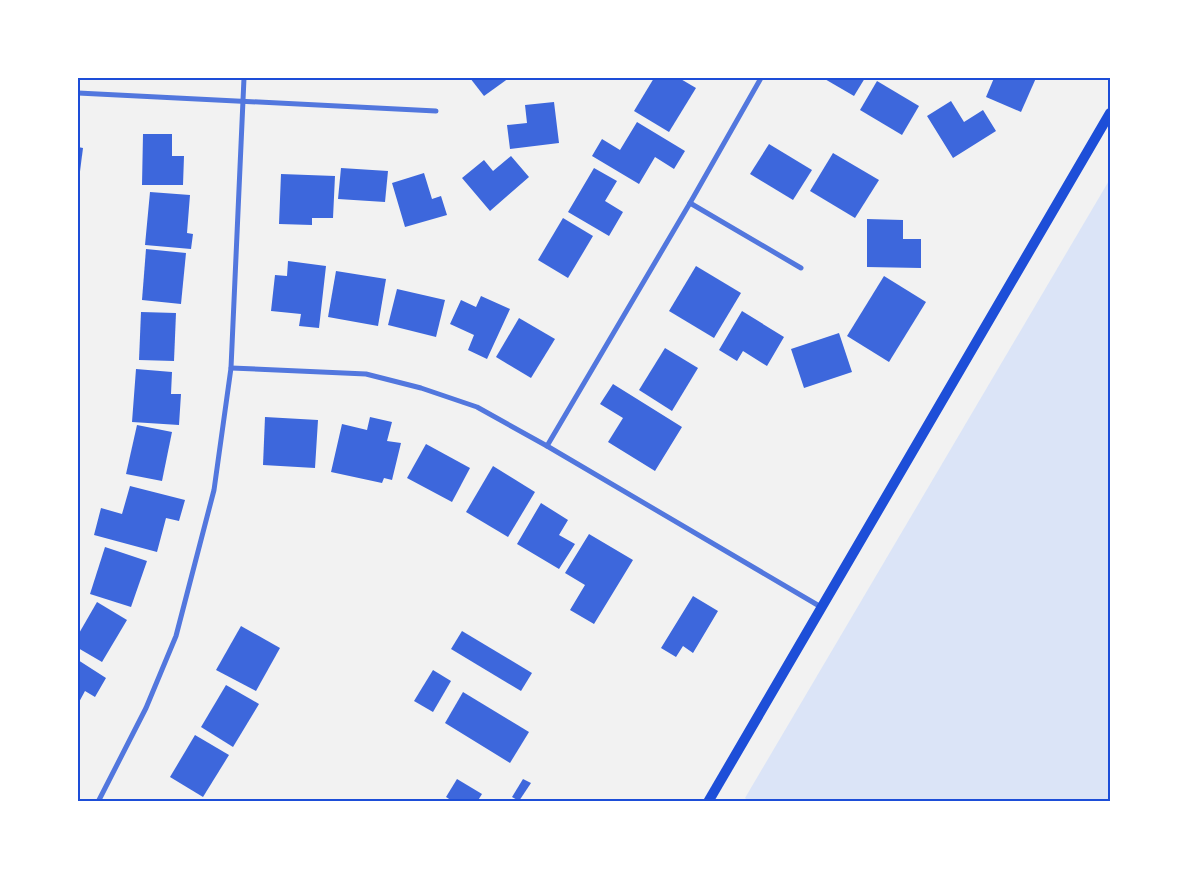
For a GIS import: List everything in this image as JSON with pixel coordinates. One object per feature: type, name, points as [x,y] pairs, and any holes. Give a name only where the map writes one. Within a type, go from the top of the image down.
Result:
[{"type":"main road","points":[[708,802],[1110,113]]},
{"type":"street","points":[[98,802],[146,708],[176,636],[214,490],[231,368],[244,78]]},
{"type":"street","points":[[547,446],[761,78]]},
{"type":"street","points":[[78,93],[436,111]]},
{"type":"street","points":[[690,203],[801,268]]},
{"type":"street","points":[[231,368],[366,374],[421,388],[477,407],[547,446],[822,608]]},
{"type":"shaded area","points":[[1110,179],[1110,801],[750,802],[745,798]]},
{"type":"building","points":[[470,78],[509,78],[484,96]]},
{"type":"building","points":[[654,78],[679,78],[696,88],[669,132],[634,111]]},
{"type":"building","points":[[823,78],[865,78],[854,96]]},
{"type":"building","points":[[994,78],[1036,78],[1021,112],[986,97]]},
{"type":"building","points":[[877,81],[919,106],[902,135],[860,110]]},
{"type":"building","points":[[951,101],[964,122],[983,110],[996,131],[953,158],[927,116]]},
{"type":"building","points":[[554,102],[559,143],[510,149],[507,125],[527,123],[525,105]]},
{"type":"building","points":[[637,122],[685,151],[674,169],[655,157],[639,184],[592,156],[602,139],[620,150]]},
{"type":"building","points":[[143,134],[172,134],[172,156],[184,156],[183,185],[142,185]]},
{"type":"building","points":[[769,144],[812,170],[793,200],[750,174]]},
{"type":"building","points":[[78,147],[83,148],[79,179],[78,179]]},
{"type":"building","points":[[833,153],[879,180],[855,218],[810,191]]},
{"type":"building","points":[[511,156],[529,177],[490,211],[462,178],[484,160],[493,171]]},
{"type":"building","points":[[341,168],[388,171],[385,202],[338,199]]},
{"type":"building","points":[[594,168],[617,181],[605,201],[623,212],[609,236],[568,212]]},
{"type":"building","points":[[424,173],[432,199],[441,196],[447,215],[405,227],[392,183]]},
{"type":"building","points":[[281,174],[335,176],[333,218],[312,218],[312,225],[279,224]]},
{"type":"building","points":[[150,192],[190,195],[187,233],[193,234],[191,249],[145,245]]},
{"type":"building","points":[[563,218],[593,236],[568,278],[538,260]]},
{"type":"building","points":[[867,219],[903,220],[903,239],[921,239],[921,268],[867,267]]},
{"type":"building","points":[[146,249],[186,253],[181,304],[142,300]]},
{"type":"building","points":[[288,261],[326,266],[319,328],[299,326],[301,314],[271,311],[275,275],[287,276]]},
{"type":"building","points":[[696,266],[741,293],[714,338],[669,311]]},
{"type":"building","points":[[336,271],[386,279],[378,326],[328,317]]},
{"type":"building","points":[[884,276],[926,302],[889,362],[847,336]]},
{"type":"building","points":[[397,289],[445,300],[436,337],[388,325]]},
{"type":"building","points":[[481,296],[510,309],[487,359],[468,350],[474,335],[450,324],[461,300],[476,307]]},
{"type":"building","points":[[742,311],[784,337],[767,366],[743,351],[737,361],[719,350]]},
{"type":"building","points":[[141,312],[176,313],[174,361],[139,360]]},
{"type":"building","points":[[519,318],[555,339],[531,378],[496,357]]},
{"type":"building","points":[[839,333],[852,372],[804,388],[791,349]]},
{"type":"building","points":[[665,348],[698,368],[672,411],[639,390]]},
{"type":"building","points":[[136,369],[172,372],[171,394],[181,394],[179,425],[132,422]]},
{"type":"building","points":[[613,384],[682,427],[655,471],[608,442],[623,418],[600,404]]},
{"type":"building","points":[[265,417],[318,420],[315,468],[263,465]]},
{"type":"building","points":[[370,417],[392,422],[387,441],[401,443],[392,480],[384,478],[382,483],[331,472],[342,424],[367,430]]},
{"type":"building","points":[[137,425],[172,432],[162,481],[126,474]]},
{"type":"building","points":[[426,444],[470,468],[452,502],[407,478]]},
{"type":"building","points":[[493,466],[535,492],[508,537],[466,512]]},
{"type":"building","points":[[130,486],[185,500],[179,521],[166,518],[157,552],[94,535],[101,508],[122,514]]},
{"type":"building","points":[[541,503],[568,520],[559,535],[575,544],[559,569],[517,544]]},
{"type":"building","points":[[589,534],[633,560],[594,624],[570,610],[585,585],[565,573]]},
{"type":"building","points":[[105,547],[147,561],[131,607],[90,594]]},
{"type":"building","points":[[693,596],[718,611],[693,653],[683,646],[676,657],[661,648]]},
{"type":"building","points":[[97,602],[127,620],[102,662],[78,648],[78,635]]},
{"type":"building","points":[[241,626],[280,648],[256,691],[216,670]]},
{"type":"building","points":[[462,631],[532,673],[521,691],[451,649]]},
{"type":"building","points":[[78,660],[106,678],[95,697],[85,691],[78,704]]},
{"type":"building","points":[[433,670],[451,681],[433,712],[414,701]]},
{"type":"building","points":[[226,685],[259,704],[233,747],[201,727]]},
{"type":"building","points":[[463,692],[529,732],[510,763],[445,723]]},
{"type":"building","points":[[195,735],[229,755],[203,797],[170,777]]},
{"type":"building","points":[[457,779],[482,794],[477,802],[454,802],[446,797]]},
{"type":"building","points":[[523,779],[531,783],[519,801],[512,797]]}]
